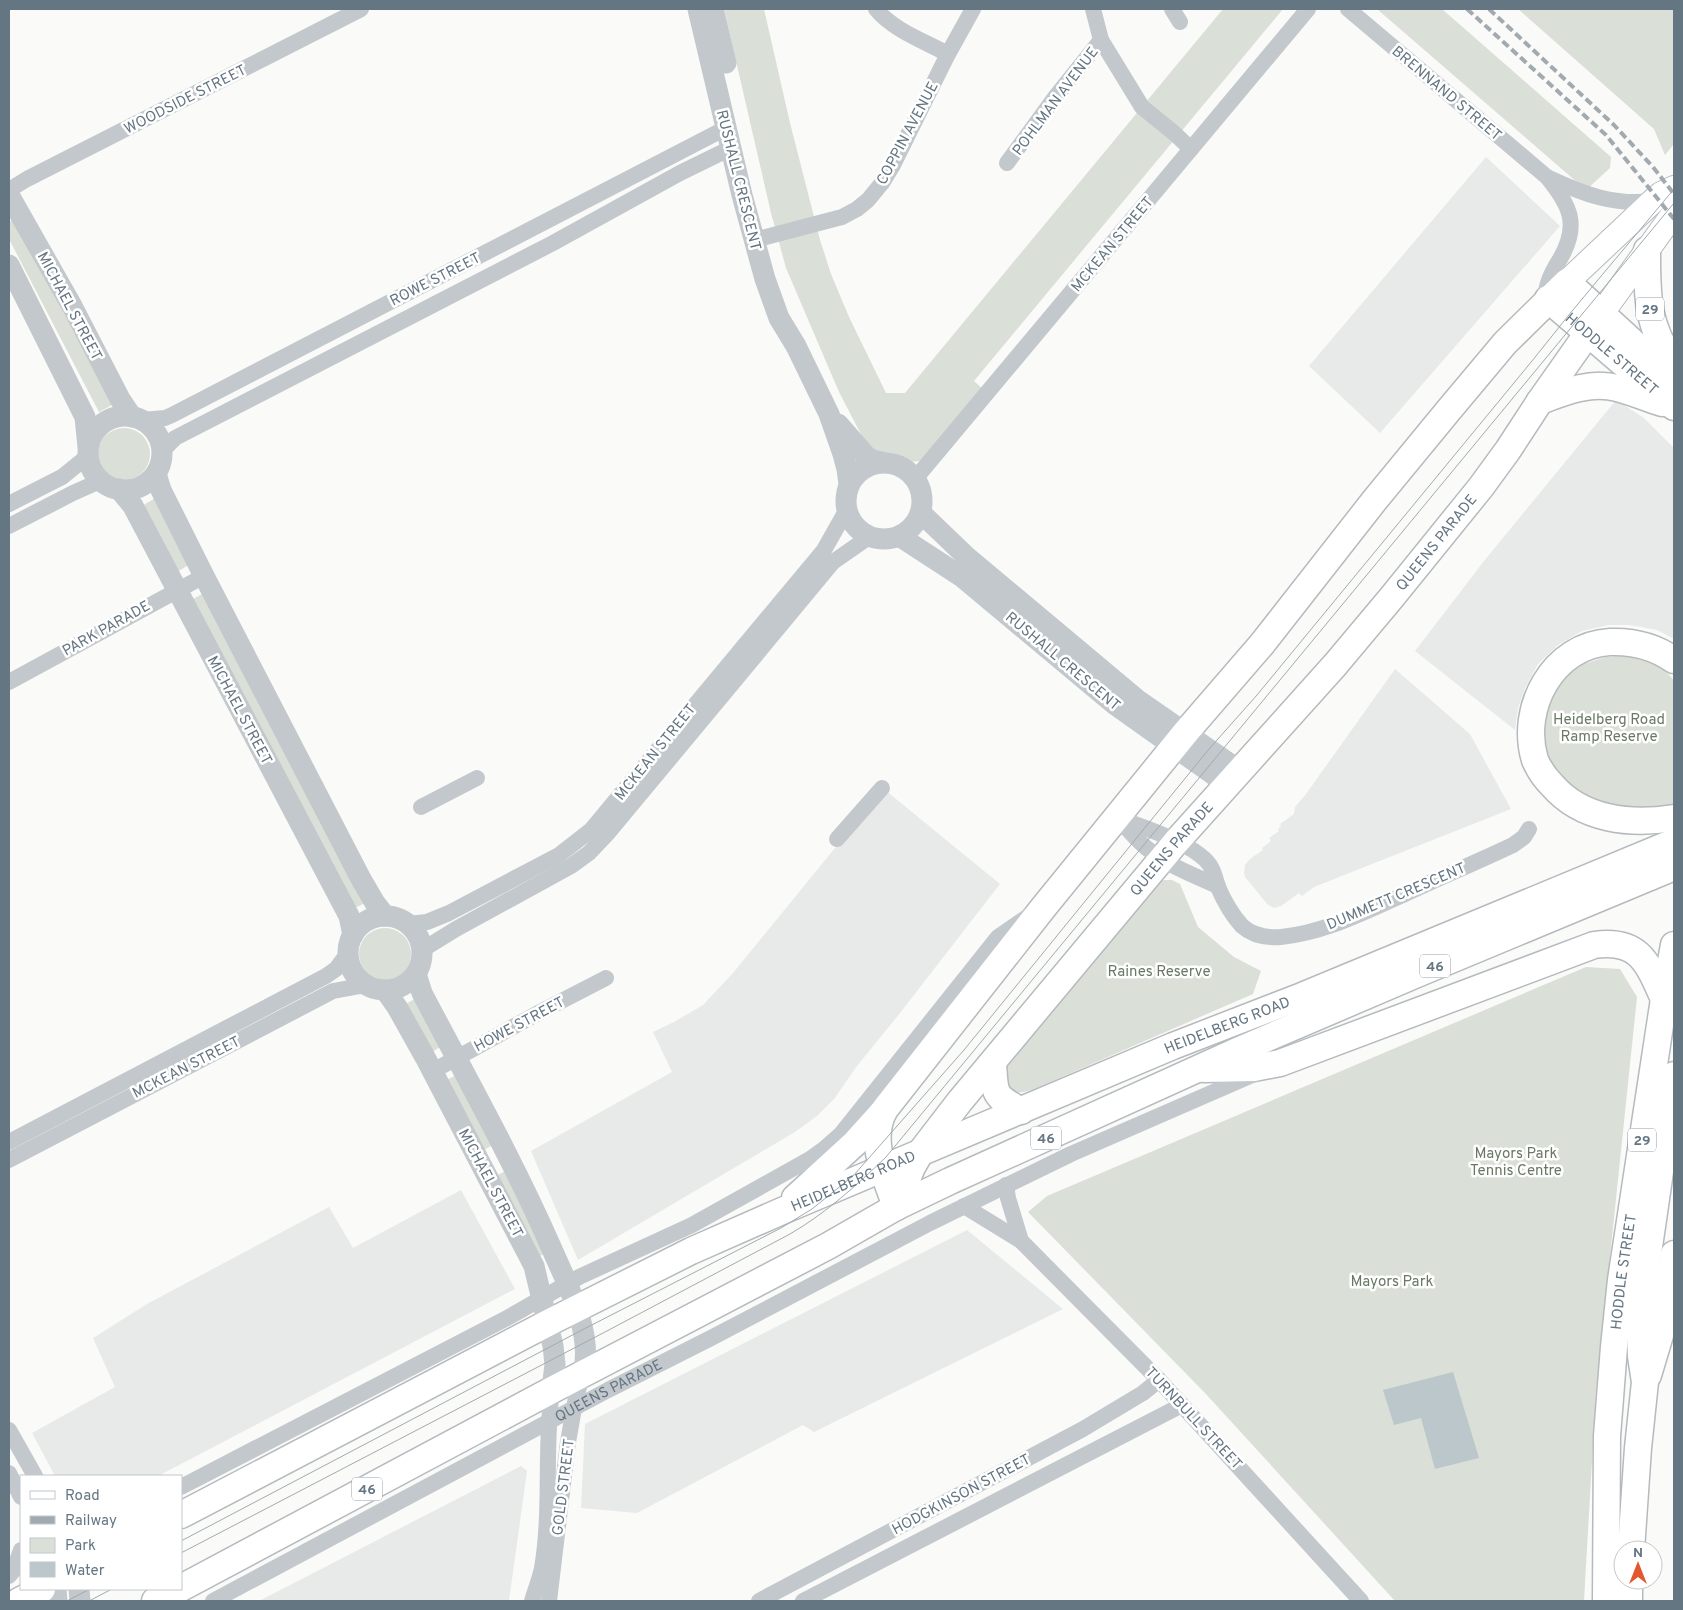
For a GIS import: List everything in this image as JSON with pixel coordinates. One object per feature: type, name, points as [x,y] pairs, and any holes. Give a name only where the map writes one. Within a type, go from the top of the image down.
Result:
[{"type":"main road","points":[[896,1207],[883,1168],[877,1136],[879,1122],[885,1109],[939,1025],[1042,908],[1180,740],[1262,644],[1374,501],[1505,343],[1546,301],[1653,201],[1661,194],[1674,188]]},
{"type":"main road","name":"QUEENS PARADE","points":[[896,1207],[912,1167],[920,1153],[993,1063],[1169,850],[1335,665],[1464,508],[1508,450],[1540,401],[1674,213]]},
{"type":"main road","name":"29","points":[[1647,250],[1648,302],[1657,334],[1674,364]]},
{"type":"main road","name":"HODDLE STREET","points":[[1567,282],[1595,323],[1674,407]]},
{"type":"main road","name":"HODDLE STREET","points":[[1546,301],[1595,323],[1674,380]]},
{"type":"main road","points":[[1540,401],[1563,392],[1597,386],[1616,388],[1674,407]]},
{"type":"main road","points":[[1674,660],[1651,647],[1636,643],[1600,643],[1581,649],[1562,661],[1551,672],[1541,688],[1532,717],[1532,737],[1536,760],[1545,778],[1560,795],[1601,817],[1623,821],[1654,821],[1674,818]]},
{"type":"main road","name":"HEIDELBERG ROAD","points":[[828,1246],[896,1207],[950,1181],[1196,1069],[1417,974],[1627,875],[1674,842]]},
{"type":"main road","name":"HEIDELBERG ROAD","points":[[782,1211],[1173,1046],[1302,996],[1627,875],[1674,867]]},
{"type":"main road","points":[[1196,1069],[1261,1068],[1280,1063],[1594,945],[1610,943],[1624,945],[1638,953],[1650,969],[1664,999]]},
{"type":"main road","name":"HODDLE STREET","points":[[1606,1601],[1606,1472],[1609,1400],[1614,1347],[1621,1280],[1674,945]]},
{"type":"main road","points":[[993,1063],[994,1086],[997,1094],[1022,1111]]},
{"type":"main road","name":"HODDLE STREET","points":[[1632,1540],[1645,1382],[1640,1332],[1643,1288],[1674,1076]]},
{"type":"main road","points":[[782,1211],[855,1142],[885,1109]]},
{"type":"main road","name":"46","points":[[182,1514],[430,1372],[545,1311],[576,1308],[670,1248],[782,1211]]},
{"type":"main road","name":"QUEENS PARADE","points":[[182,1587],[828,1246]]},
{"type":"main road","points":[[1645,1382],[1653,1364],[1660,1335],[1674,1254]]},
{"type":"main road","points":[[19,1601],[40,1590]]},
{"type":"main road","name":"QUEENS PARADE","points":[[155,1601],[176,1590]]},
{"type":"street","name":"WOODSIDE STREET","points":[[9,190],[27,179],[360,9]]},
{"type":"street","name":"RUSHALL CRESCENT","points":[[698,9],[759,239],[765,279],[779,318],[796,346],[829,414],[843,454],[849,484]]},
{"type":"street","name":"RUSHALL CRESCENT","points":[[713,9],[726,65],[731,137]]},
{"type":"street","points":[[876,9],[897,27],[948,54]]},
{"type":"street","name":"COPPIN AVENUE","points":[[759,239],[842,217],[857,209],[868,200],[882,183],[893,164],[948,54],[973,9]]},
{"type":"street","name":"POHLMAN AVENUE","points":[[1008,163],[1056,96],[1100,40],[1093,9]]},
{"type":"street","name":"MCKEAN STREET","points":[[916,479],[1308,9]]},
{"type":"street","name":"BRENNAND STREET","points":[[1348,9],[1547,177],[1564,200],[1571,226],[1568,243],[1547,284],[1546,301]]},
{"type":"street","points":[[1100,40],[1142,107],[1191,149]]},
{"type":"street","name":"ROWE STREET","points":[[137,419],[165,418],[180,411],[731,137]]},
{"type":"street","name":"ROWE STREET","points":[[162,452],[175,438],[527,256],[687,170],[731,137]]},
{"type":"street","name":"BRENNAND STREET","points":[[1547,177],[1574,189],[1607,200],[1620,202],[1653,201]]},
{"type":"street","name":"MICHAEL STREET","points":[[9,195],[72,306],[120,399],[137,419]]},
{"type":"street","points":[[9,265],[85,417],[88,452],[94,473],[109,485],[129,490],[139,487],[156,474],[161,463],[162,452],[156,433],[150,426],[137,419],[120,416],[109,420],[99,427],[92,436],[88,452],[62,477],[9,504]]},
{"type":"street","name":"RUSHALL CRESCENT","points":[[829,414],[864,454],[872,460],[882,462]]},
{"type":"street","points":[[882,462],[895,464],[906,470],[916,479],[921,490],[921,513],[916,523],[907,532],[889,539],[869,537],[855,526],[846,511],[845,500],[849,484],[869,465],[882,462]]},
{"type":"street","name":"MICHAEL STREET","points":[[156,474],[161,490],[204,576],[361,879],[374,903],[385,916]]},
{"type":"street","points":[[9,526],[72,493],[109,485]]},
{"type":"street","name":"MICHAEL STREET","points":[[109,485],[133,506],[349,916],[351,944]]},
{"type":"street","name":"MCKEAN STREET","points":[[408,924],[427,922],[449,913],[559,855],[590,830],[824,550],[846,511]]},
{"type":"street","name":"RUSHALL CRESCENT","points":[[921,513],[967,557],[1140,701],[1180,740]]},
{"type":"street","name":"RUSHALL CRESCENT","points":[[899,536],[962,577],[1114,704],[1180,740],[1234,778]]},
{"type":"street","name":"MCKEAN STREET","points":[[422,950],[456,929],[571,866],[589,853],[608,833],[787,615],[833,562],[869,537]]},
{"type":"street","name":"PARK PARADE","points":[[9,682],[204,576]]},
{"type":"street","points":[[421,808],[477,778]]},
{"type":"street","points":[[838,839],[882,788]]},
{"type":"street","name":"DUMMETT CRESCENT","points":[[1117,818],[1144,846],[1204,857],[1212,869],[1230,910],[1248,931],[1269,937],[1290,936],[1347,920],[1513,845],[1524,837],[1529,829]]},
{"type":"street","name":"DUMMETT CRESCENT","points":[[1117,818],[1150,829],[1169,850],[1218,886]]},
{"type":"street","points":[[385,916],[395,917],[412,927],[422,950],[421,964],[416,974],[408,982],[397,988],[376,987],[357,976],[350,965],[351,944],[359,927],[366,921],[385,916]]},
{"type":"street","name":"MCKEAN STREET","points":[[9,1142],[326,976],[336,969],[351,944]]},
{"type":"street","name":"MICHAEL STREET","points":[[416,974],[422,993],[529,1198],[567,1284],[576,1308],[585,1349],[583,1374]]},
{"type":"street","name":"HOWE STREET","points":[[432,1072],[606,978]]},
{"type":"street","name":"MCKEAN STREET","points":[[9,1160],[333,991],[376,987]]},
{"type":"street","name":"MICHAEL STREET","points":[[376,987],[397,1007],[534,1266],[555,1357],[552,1390]]},
{"type":"street","points":[[545,1311],[567,1284],[670,1248],[692,1225],[810,1159],[824,1149],[841,1134],[939,1025]]},
{"type":"street","name":"QUEENS PARADE","points":[[213,1601],[574,1408],[964,1206],[1071,1154],[1280,1063]]},
{"type":"street","points":[[484,1170],[509,1158]]},
{"type":"street","name":"TURNBULL STREET","points":[[1006,1185],[1021,1241]]},
{"type":"street","name":"TURNBULL STREET","points":[[964,1206],[1021,1241],[1182,1404],[1361,1601]]},
{"type":"street","points":[[866,1225],[879,1249]]},
{"type":"street","points":[[697,1314],[711,1338]]},
{"type":"street","points":[[182,1487],[430,1372]]},
{"type":"street","name":"GOLD STREET","points":[[549,1601],[568,1442],[583,1374]]},
{"type":"street","name":"HODGKINSON STREET","points":[[759,1601],[1083,1429],[1143,1393],[1159,1380]]},
{"type":"street","name":"GOLD STREET","points":[[532,1601],[542,1568],[548,1520],[552,1390]]},
{"type":"street","name":"HODGKINSON STREET","points":[[803,1601],[1182,1404]]},
{"type":"street","points":[[9,1430],[35,1475]]},
{"type":"street","points":[[9,1472],[20,1495]]},
{"type":"street","points":[[9,1576],[14,1570],[20,1553]]},
{"type":"shaded area","points":[[1486,157],[1560,226],[1380,433],[1309,366]]},
{"type":"shaded area","points":[[1616,400],[1644,418],[1674,448],[1674,639],[1657,630],[1629,625],[1609,625],[1582,631],[1558,645],[1538,664],[1525,688],[1518,708],[1515,730],[1415,651],[1484,561]]},
{"type":"shaded area","points":[[1395,669],[1470,734],[1511,809],[1314,887],[1302,896],[1299,893],[1281,906],[1274,908],[1268,905],[1245,877],[1245,865],[1271,841],[1269,838],[1279,831],[1280,824],[1294,814],[1295,807]]},
{"type":"shaded area","points":[[885,790],[1000,884],[857,1066],[834,1099],[817,1116],[795,1132],[578,1260],[531,1151],[672,1072],[653,1032],[703,1005],[733,973]]},
{"type":"shaded area","points":[[461,1190],[515,1289],[160,1475],[54,1475],[32,1433],[115,1387],[93,1338],[147,1304],[329,1207],[353,1248]]},
{"type":"shaded area","points":[[967,1230],[1063,1309],[814,1432],[803,1425],[637,1513],[581,1508],[585,1424]]},
{"type":"shaded area","points":[[521,1466],[527,1471],[509,1601],[259,1601]]},
{"type":"green space","points":[[724,9],[764,9],[790,123],[820,240],[831,274],[849,317],[886,393],[905,393],[1223,9],[1283,9],[974,381],[985,391],[927,460],[911,462],[895,454],[875,452],[866,444],[839,392],[786,268],[771,213]]},
{"type":"green space","points":[[1377,9],[1442,9],[1611,157],[1610,168],[1586,190]]},
{"type":"green space","points":[[1518,9],[1674,9],[1674,144],[1665,155],[1654,129]]},
{"type":"green space","points":[[15,219],[112,405],[99,412],[9,239],[9,222]]},
{"type":"green space","points":[[119,428],[129,428],[143,435],[150,449],[150,459],[143,473],[129,480],[119,480],[109,476],[102,469],[98,459],[98,449],[102,439],[109,432]]},
{"type":"green space","points":[[157,497],[192,563],[177,572],[142,506]]},
{"type":"green space","points":[[206,592],[369,901],[353,909],[191,600]]},
{"type":"green space","name":"Heidelberg Road Ramp Reserve","points":[[1622,656],[1644,660],[1658,666],[1674,681],[1674,806],[1641,810],[1594,802],[1576,791],[1552,766],[1544,750],[1542,734],[1550,696],[1568,674],[1584,664],[1605,657]]},
{"type":"green space","name":"Raines Reserve","points":[[1164,880],[1172,880],[1180,884],[1198,927],[1234,957],[1261,971],[1253,994],[1034,1089],[1017,1092],[1006,1089],[1006,1063],[1154,886]]},
{"type":"green space","points":[[385,928],[395,930],[403,936],[409,944],[411,954],[409,964],[403,972],[395,978],[385,980],[375,978],[367,972],[361,964],[359,954],[361,944],[367,936],[375,930]]},
{"type":"green space","name":"Mayors Park","points":[[1586,967],[1620,969],[1637,997],[1596,1391],[1584,1601],[1395,1601],[1205,1393],[1028,1212],[1047,1196]]},
{"type":"green space","points":[[418,997],[444,1045],[430,1053],[404,1005]]},
{"type":"green space","points":[[459,1074],[495,1144],[480,1152],[444,1081]]},
{"type":"green space","points":[[508,1170],[546,1253],[536,1258],[493,1177]]},
{"type":"water","points":[[1453,1372],[1479,1458],[1435,1469],[1421,1418],[1394,1425],[1383,1390]]},
{"type":"tram line","points":[[182,1540],[582,1330],[781,1228],[812,1209],[853,1176],[964,1050],[1209,749],[1257,695],[1674,189]]},
{"type":"tram line","points":[[182,1552],[790,1234],[828,1208],[863,1178],[886,1157],[1674,203]]},
{"type":"tram line","points":[[67,1601],[88,1590]]},
{"type":"tram line","points":[[89,1601],[110,1590]]},
{"type":"railway","points":[[1467,9],[1606,135],[1674,219]]},
{"type":"railway","points":[[1489,9],[1614,125],[1653,167],[1674,194]]},
{"type":"park label","name":"Mayors Park Tennis Centre","points":[[1516,1162]]}]
